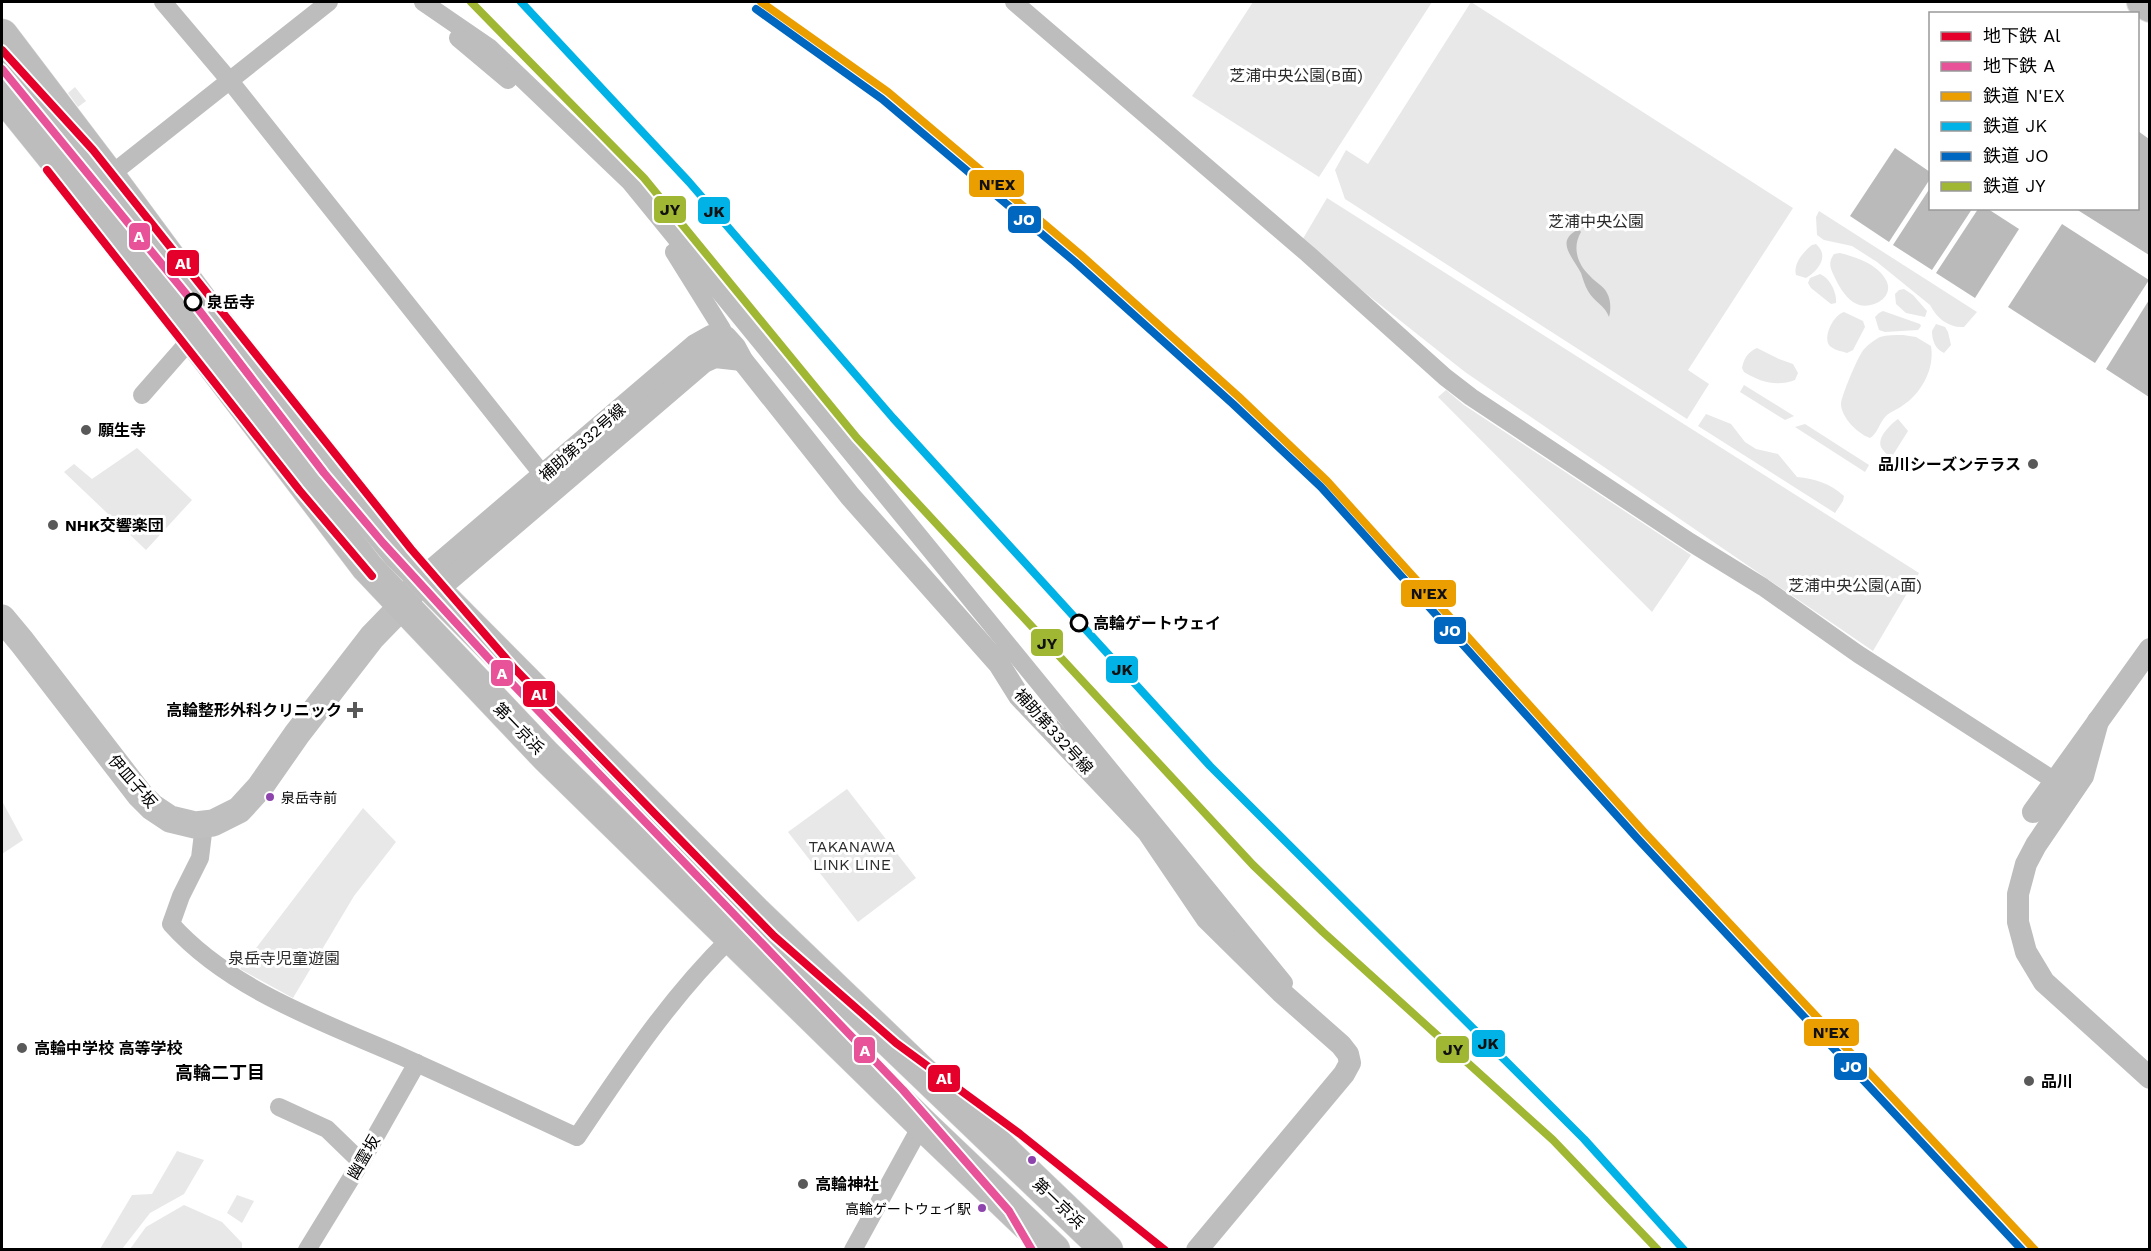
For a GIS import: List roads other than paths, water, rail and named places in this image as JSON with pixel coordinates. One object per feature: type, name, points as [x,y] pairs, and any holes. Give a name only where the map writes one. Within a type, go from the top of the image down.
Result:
[{"type":"highway","name":"第一京浜","points":[[2,35],[292,424],[398,553],[755,912],[1107,1250]]},
{"type":"highway","name":"第一京浜","points":[[2,94],[93,208],[367,567],[546,756],[922,1124],[1056,1250]]},
{"type":"highway","points":[[1056,1250],[1081,1224]]},
{"type":"main road","points":[[2142,2],[2150,7]]},
{"type":"main road","points":[[204,825],[229,816],[250,799],[372,637],[403,605],[428,585]]},
{"type":"main road","name":"伊皿子坂","points":[[2,618],[140,795],[152,807],[170,819],[185,824],[204,825]]},
{"type":"street","points":[[162,2],[230,81],[543,475],[428,585]]},
{"type":"street","points":[[109,176],[329,2]]},
{"type":"street","points":[[414,2],[630,183],[722,329],[428,585]]},
{"type":"street","points":[[423,2],[490,48],[630,183],[1350,1063],[1344,1074],[1196,1250]]},
{"type":"street","points":[[1014,2],[1308,254],[1445,377],[1471,397],[1690,542],[1763,587],[1858,654],[2055,781]]},
{"type":"street","name":"補助第332号線","points":[[428,585],[695,345],[711,336],[726,337],[850,496],[999,664],[1019,696],[1148,832],[1207,919],[1281,993],[1341,1045],[1348,1054],[1350,1063]]},
{"type":"street","points":[[142,395],[192,338]]},
{"type":"street","points":[[2033,812],[2150,649]]},
{"type":"street","points":[[2098,722],[2083,776],[2036,845],[2026,864],[2018,894],[2018,922],[2026,952],[2044,982],[2150,1078]]},
{"type":"street","points":[[204,825],[200,858],[181,896],[171,924],[187,942],[237,978],[291,1008],[577,1137],[633,1052],[732,937]]},
{"type":"street","name":"幽霊坂","points":[[307,1250],[361,1162],[417,1063]]},
{"type":"street","points":[[279,1107],[327,1129],[361,1162]]},
{"type":"street","points":[[853,1250],[922,1124]]},
{"type":"metro line","name":"Al","points":[[2,50],[93,150],[411,549],[515,669],[656,815],[774,936],[896,1043],[1020,1134],[1165,1250]]},
{"type":"metro line","name":"A","points":[[2,69],[192,301],[324,473],[383,543],[501,672],[903,1090],[1009,1211],[1032,1250]]},
{"type":"metro line","name":"Al","points":[[47,170],[300,491],[372,576]]},
{"type":"rail line","name":"JY","points":[[471,2],[644,178],[857,438],[1253,865],[1323,932],[1553,1140],[1658,1250]]},
{"type":"rail line","name":"JK","points":[[521,2],[689,182],[893,418],[1210,766],[1584,1139],[1684,1250]]},
{"type":"rail line","name":"N'EX","points":[[761,2],[888,92],[1081,255],[1239,397],[1327,481],[1644,832],[2035,1250]]},
{"type":"rail line","name":"JO","points":[[756,9],[882,99],[1075,262],[1233,404],[1321,487],[1637,838],[2022,1250]]},
{"type":"place","name":"泉岳寺","points":[[193,302]]},
{"type":"place","name":"願生寺","points":[[86,430]]},
{"type":"place","name":"品川シーズンテラス","points":[[2033,464]]},
{"type":"place","name":"NHK交響楽団","points":[[53,525]]},
{"type":"place","name":"高輪ゲートウェイ","points":[[1079,623]]},
{"type":"place","name":"高輪整形外科クリニック","points":[[355,710]]},
{"type":"place","name":"泉岳寺前","points":[[270,797]]},
{"type":"place","name":"高輪中学校 高等学校","points":[[22,1048]]},
{"type":"place","name":"品川","points":[[2029,1081]]},
{"type":"place","name":"高輪神社","points":[[803,1184]]},
{"type":"place","name":"高輪ゲートウェイ駅","points":[[982,1208]]},
{"type":"district","name":"高輪二丁目","points":[[220,1073]]},
{"type":"park label","name":"芝浦中央公園(B面)","points":[[1296,75]]},
{"type":"park label","name":"芝浦中央公園","points":[[1596,221]]},
{"type":"park label","name":"芝浦中央公園(A面)","points":[[1855,585]]},
{"type":"park label","name":"TAKANAWA LINK LINE","points":[[852,855]]},
{"type":"park label","name":"泉岳寺児童遊園","points":[[284,958]]}]
